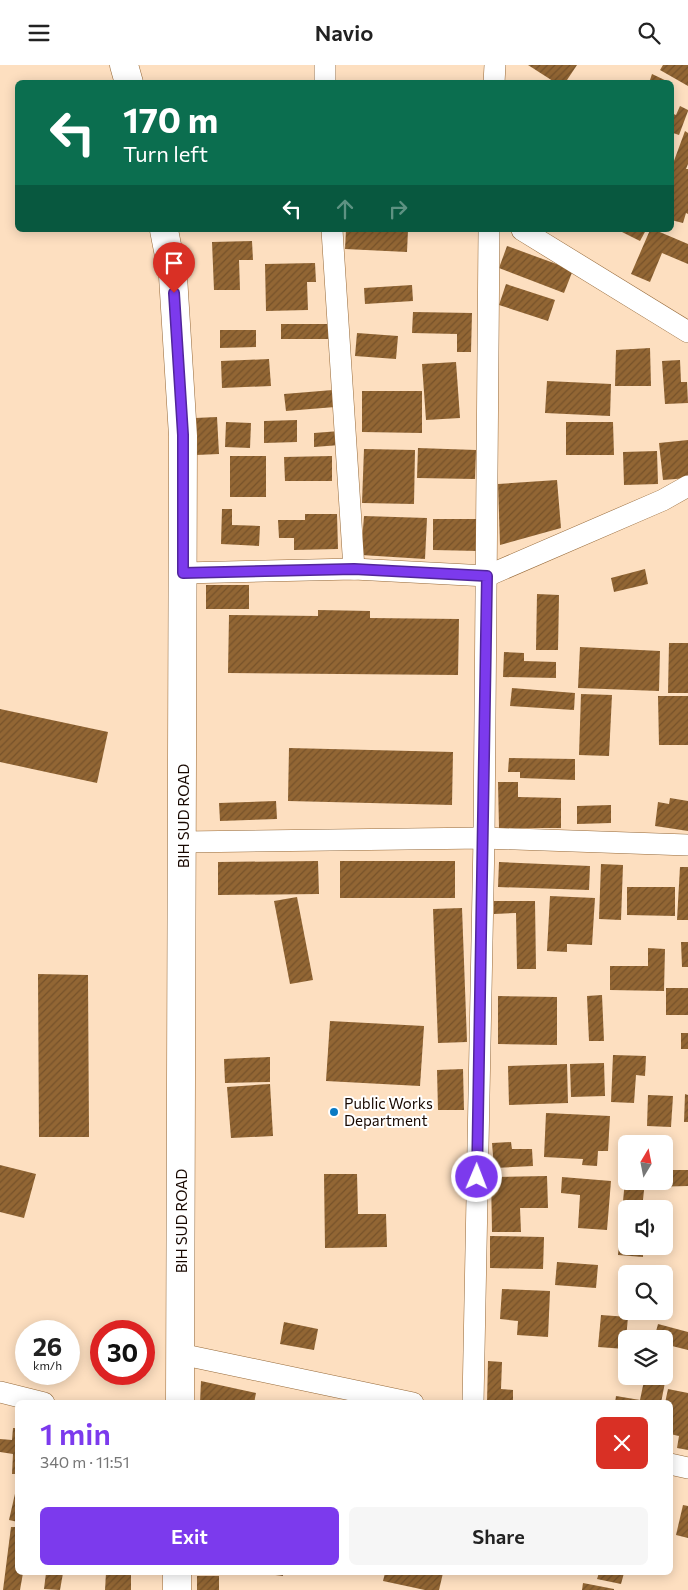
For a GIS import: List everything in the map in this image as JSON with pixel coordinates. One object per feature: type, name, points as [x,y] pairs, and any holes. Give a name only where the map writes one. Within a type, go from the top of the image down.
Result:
[{"type":"main road","points":[[124,65],[128,80]]},
{"type":"main road","name":"BIH SUD ROAD","points":[[164,232],[173,276],[183,435],[180,1400]]},
{"type":"main road","points":[[177,1575],[177,1590]]},
{"type":"street","points":[[325,65],[325,80]]},
{"type":"street","points":[[494,80],[495,65]]},
{"type":"street","points":[[332,232],[354,569]]},
{"type":"street","points":[[473,1400],[484,838],[489,232]]},
{"type":"street","points":[[525,232],[688,332]]},
{"type":"street","points":[[183,573],[354,569],[487,576],[663,500],[688,487]]},
{"type":"street","points":[[183,842],[484,838],[688,845]]},
{"type":"street","points":[[180,1354],[399,1400]]},
{"type":"street","points":[[0,1392],[32,1400]]},
{"type":"street","points":[[673,1465],[688,1468]]},
{"type":"building","points":[[528,65],[577,65],[567,80],[551,80]]},
{"type":"building","points":[[663,65],[688,65],[688,86],[660,70]]},
{"type":"building","points":[[652,74],[665,80],[650,80]]},
{"type":"building","points":[[680,106],[688,110],[679,135],[674,133],[674,114],[676,115]]},
{"type":"building","points":[[685,131],[688,133],[688,164],[686,169],[688,169],[688,214],[686,213],[683,223],[674,221],[674,161]]},
{"type":"building","points":[[346,232],[408,232],[407,252],[345,249]]},
{"type":"building","points":[[622,232],[645,232],[640,241]]},
{"type":"building","points":[[649,232],[660,232],[688,244],[688,264],[662,253],[650,282],[631,274]]},
{"type":"building","points":[[252,241],[253,260],[239,260],[240,290],[214,290],[212,242]]},
{"type":"building","points":[[507,246],[573,270],[564,293],[499,268]]},
{"type":"building","points":[[315,263],[316,282],[307,282],[308,310],[266,311],[265,264]]},
{"type":"building","points":[[506,284],[555,300],[548,321],[499,305]]},
{"type":"building","points":[[412,285],[413,301],[365,304],[364,288]]},
{"type":"building","points":[[413,312],[472,313],[471,352],[457,352],[457,334],[412,333]]},
{"type":"building","points":[[281,324],[330,324],[330,339],[281,339]]},
{"type":"building","points":[[220,330],[256,330],[256,347],[220,348]]},
{"type":"building","points":[[357,333],[398,336],[396,359],[355,356]]},
{"type":"building","points":[[650,348],[651,386],[615,386],[616,350]]},
{"type":"building","points":[[269,359],[271,386],[222,388],[221,361]]},
{"type":"building","points":[[680,360],[681,382],[687,382],[688,403],[665,404],[662,361]]},
{"type":"building","points":[[456,362],[460,418],[426,420],[422,364]]},
{"type":"building","points":[[547,381],[611,384],[610,416],[545,413]]},
{"type":"building","points":[[333,390],[335,407],[286,411],[284,394]]},
{"type":"building","points":[[362,391],[422,391],[422,433],[362,432]]},
{"type":"building","points":[[217,417],[219,454],[196,455],[195,418]]},
{"type":"building","points":[[297,420],[297,442],[264,443],[264,421]]},
{"type":"building","points":[[226,422],[251,423],[250,448],[225,447]]},
{"type":"building","points":[[566,422],[613,422],[614,455],[566,455]]},
{"type":"building","points":[[340,431],[340,445],[314,447],[314,433]]},
{"type":"building","points":[[688,440],[688,478],[663,480],[659,443]]},
{"type":"building","points":[[418,448],[476,450],[475,479],[417,478]]},
{"type":"building","points":[[364,449],[415,450],[414,504],[362,503]]},
{"type":"building","points":[[657,451],[658,484],[624,485],[623,452]]},
{"type":"building","points":[[230,456],[266,456],[266,497],[230,497]]},
{"type":"building","points":[[332,456],[332,481],[285,481],[284,457]]},
{"type":"building","points":[[557,480],[561,528],[500,545],[498,484]]},
{"type":"building","points":[[222,509],[232,509],[232,525],[260,526],[259,546],[221,544]]},
{"type":"building","points":[[305,514],[337,514],[338,549],[294,550],[294,538],[279,538],[278,520],[305,520]]},
{"type":"building","points":[[364,516],[427,518],[425,559],[361,555]]},
{"type":"building","points":[[433,519],[479,519],[479,551],[433,550]]},
{"type":"building","points":[[645,569],[648,584],[614,592],[611,578]]},
{"type":"building","points":[[206,585],[249,585],[249,609],[206,609]]},
{"type":"building","points":[[537,594],[559,595],[558,650],[536,650]]},
{"type":"building","points":[[318,610],[370,611],[370,618],[459,619],[458,675],[228,673],[229,615],[318,616]]},
{"type":"building","points":[[669,643],[688,643],[688,693],[668,693]]},
{"type":"building","points":[[580,647],[660,651],[659,691],[578,688]]},
{"type":"building","points":[[504,652],[524,653],[524,661],[556,662],[556,678],[503,677]]},
{"type":"building","points":[[512,688],[575,693],[574,710],[510,706]]},
{"type":"building","points":[[581,694],[612,695],[609,756],[579,755]]},
{"type":"building","points":[[658,696],[688,696],[688,745],[659,745]]},
{"type":"building","points":[[0,709],[108,732],[97,783],[0,762]]},
{"type":"building","points":[[289,748],[453,752],[452,805],[288,801]]},
{"type":"building","points":[[509,758],[575,759],[575,780],[520,778],[520,772],[508,772]]},
{"type":"building","points":[[498,782],[518,782],[518,797],[561,798],[561,828],[499,828]]},
{"type":"building","points":[[670,798],[688,801],[688,831],[655,826],[658,802],[669,804]]},
{"type":"building","points":[[276,801],[277,819],[220,821],[219,803]]},
{"type":"building","points":[[611,805],[611,823],[577,824],[577,806]]},
{"type":"building","points":[[318,861],[319,894],[218,895],[218,862]]},
{"type":"building","points":[[340,861],[455,861],[455,898],[340,898]]},
{"type":"building","points":[[499,862],[590,866],[589,890],[498,887]]},
{"type":"building","points":[[601,864],[623,865],[621,920],[599,919]]},
{"type":"building","points":[[680,867],[688,867],[688,920],[677,920]]},
{"type":"building","points":[[627,887],[675,887],[675,916],[627,915]]},
{"type":"building","points":[[550,896],[595,898],[592,945],[567,944],[567,952],[547,951]]},
{"type":"building","points":[[297,897],[313,980],[290,984],[274,901]]},
{"type":"building","points":[[494,901],[535,901],[536,969],[517,969],[516,913],[494,914]]},
{"type":"building","points":[[462,908],[467,1042],[438,1043],[433,909]]},
{"type":"building","points":[[681,942],[688,942],[688,967],[682,967]]},
{"type":"building","points":[[648,948],[665,949],[664,991],[610,990],[610,966],[648,966]]},
{"type":"building","points":[[38,974],[88,975],[89,1137],[39,1137]]},
{"type":"building","points":[[666,988],[688,988],[688,1015],[666,1015]]},
{"type":"building","points":[[602,995],[604,1041],[589,1041],[587,996]]},
{"type":"building","points":[[498,996],[557,997],[557,1045],[498,1044]]},
{"type":"building","points":[[330,1021],[424,1026],[420,1086],[326,1081]]},
{"type":"building","points":[[681,1033],[688,1033],[688,1049],[681,1049]]},
{"type":"building","points":[[613,1055],[646,1056],[645,1076],[636,1075],[634,1103],[611,1102]]},
{"type":"building","points":[[270,1057],[270,1082],[225,1083],[224,1059]]},
{"type":"building","points":[[604,1063],[605,1096],[571,1097],[570,1064]]},
{"type":"building","points":[[567,1064],[568,1103],[509,1105],[508,1066]]},
{"type":"building","points":[[463,1069],[464,1110],[438,1110],[437,1070]]},
{"type":"building","points":[[270,1084],[273,1136],[231,1138],[227,1087]]},
{"type":"building","points":[[685,1094],[688,1095],[688,1122],[684,1122]]},
{"type":"building","points":[[648,1095],[673,1096],[671,1127],[647,1126]]},
{"type":"building","points":[[546,1113],[610,1116],[608,1151],[598,1151],[597,1166],[582,1165],[583,1159],[544,1157]]},
{"type":"building","points":[[511,1142],[512,1149],[532,1149],[533,1166],[494,1168],[492,1143]]},
{"type":"building","points":[[0,1165],[36,1174],[24,1218],[0,1212]]},
{"type":"building","points":[[673,1170],[688,1170],[688,1186],[673,1186]]},
{"type":"building","points":[[324,1174],[357,1174],[358,1214],[386,1214],[387,1247],[325,1248]]},
{"type":"building","points":[[547,1176],[548,1208],[520,1208],[521,1232],[492,1232],[491,1177]]},
{"type":"building","points":[[562,1177],[611,1181],[607,1230],[578,1228],[580,1195],[561,1193]]},
{"type":"building","points":[[624,1190],[644,1190],[643,1200],[623,1200]]},
{"type":"building","points":[[490,1236],[544,1237],[543,1269],[490,1268]]},
{"type":"building","points":[[618,1255],[643,1255],[643,1257]]},
{"type":"building","points":[[557,1262],[598,1265],[596,1288],[555,1285]]},
{"type":"building","points":[[502,1289],[550,1291],[548,1337],[517,1335],[518,1321],[500,1319]]},
{"type":"building","points":[[601,1315],[618,1316],[618,1320],[628,1320],[627,1330],[618,1330],[618,1348],[598,1347]]},
{"type":"building","points":[[284,1322],[318,1329],[314,1350],[280,1344]]},
{"type":"building","points":[[658,1324],[688,1332],[688,1350],[673,1346],[673,1330],[656,1330]]},
{"type":"building","points":[[488,1361],[502,1362],[501,1389],[513,1390],[513,1400],[487,1400]]},
{"type":"building","points":[[201,1381],[256,1393],[255,1400],[200,1400]]},
{"type":"building","points":[[643,1385],[664,1385],[662,1400],[640,1400]]},
{"type":"building","points":[[668,1389],[688,1393],[688,1450],[677,1448],[679,1436],[673,1435],[673,1400],[666,1400]]},
{"type":"building","points":[[616,1396],[640,1400],[615,1400]]},
{"type":"building","points":[[13,1428],[15,1428],[15,1474],[12,1474],[13,1454],[0,1452],[0,1439],[12,1440]]},
{"type":"building","points":[[15,1494],[15,1521],[9,1520]]},
{"type":"building","points":[[683,1505],[688,1506],[688,1538],[676,1535]]},
{"type":"building","points":[[11,1527],[15,1527],[15,1575],[23,1575],[20,1590],[3,1590]]},
{"type":"building","points":[[46,1575],[63,1575],[60,1590],[44,1589]]},
{"type":"building","points":[[106,1575],[131,1575],[131,1590],[105,1590]]},
{"type":"building","points":[[384,1575],[443,1575],[439,1590],[425,1590],[383,1581]]},
{"type":"building","points":[[598,1575],[623,1575],[621,1584],[597,1579]]},
{"type":"building","points":[[197,1576],[219,1576],[219,1590],[197,1590]]},
{"type":"building","points":[[583,1583],[614,1589],[614,1590],[582,1590]]},
{"type":"place","name":"Public Works Department","points":[[334,1112]]},
{"type":"route","points":[[174,293],[183,435],[183,573],[354,569],[487,576],[484,857],[477,1177]]}]
